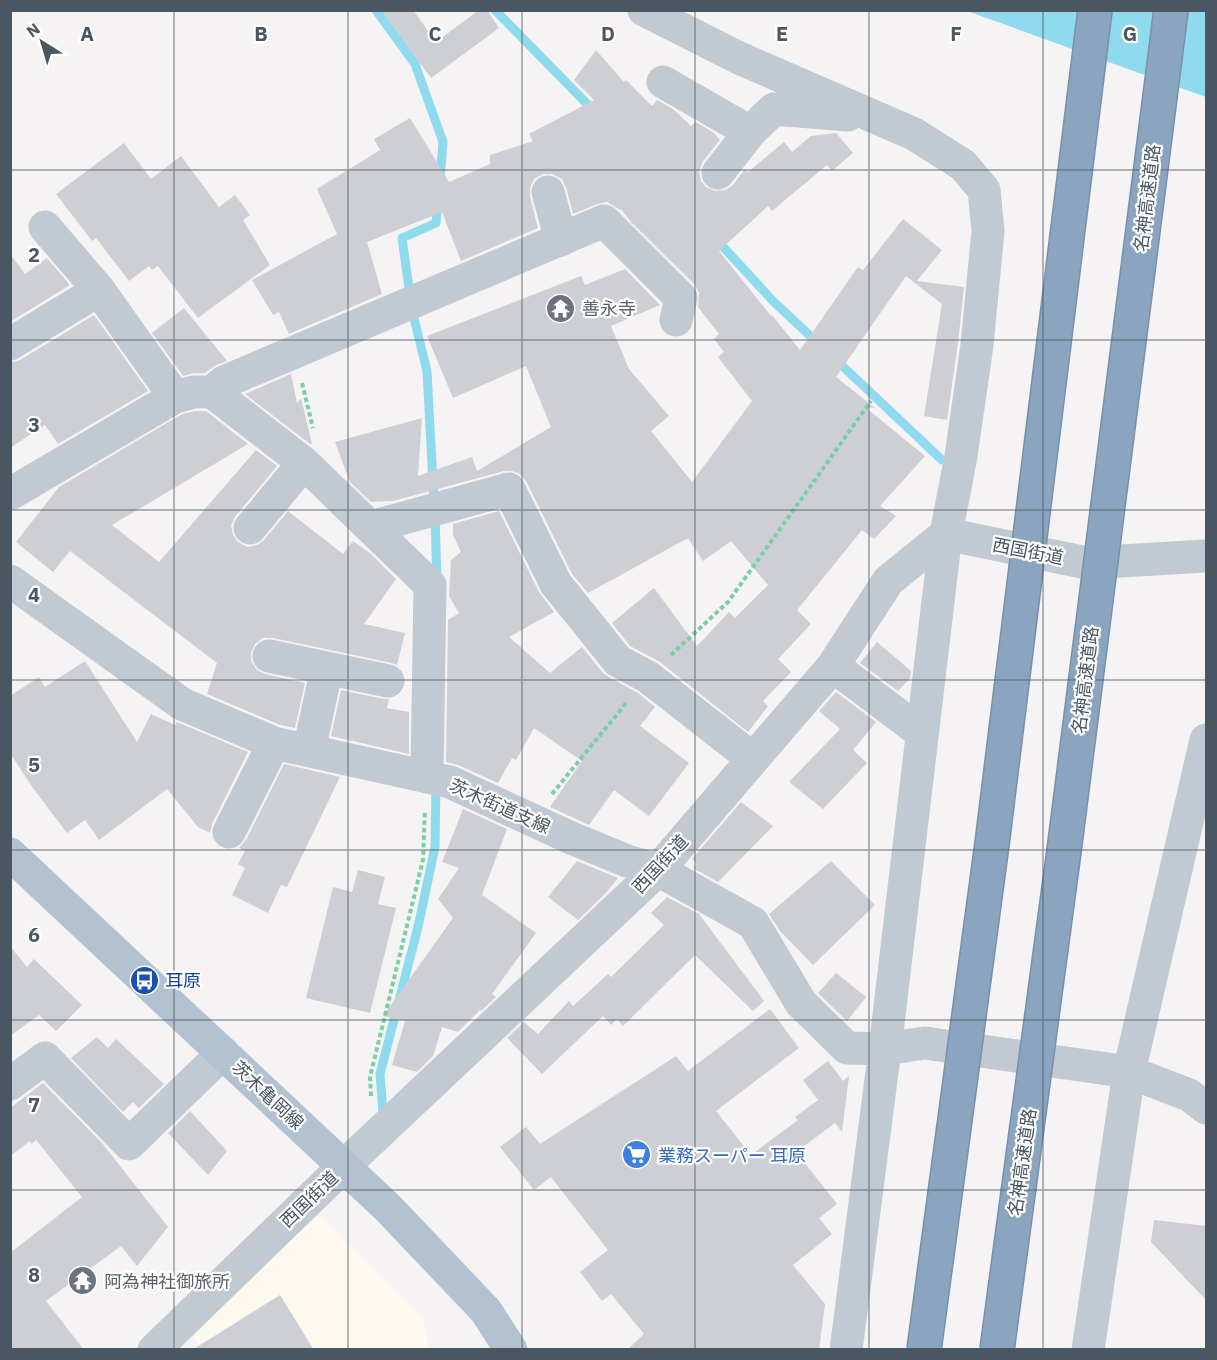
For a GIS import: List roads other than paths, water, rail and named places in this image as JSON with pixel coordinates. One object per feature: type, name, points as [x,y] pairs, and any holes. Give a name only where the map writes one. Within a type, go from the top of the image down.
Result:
[{"type":"highway","points":[[924,1350],[992,844],[1095,10]]},
{"type":"highway","name":"名神高速道路","points":[[996,1350],[1064,851],[1171,10]]},
{"type":"main road","name":"茨木亀岡線","points":[[10,854],[388,1208],[486,1311],[512,1350]]},
{"type":"street","points":[[644,10],[739,58],[914,134],[963,165],[984,190],[988,231],[977,345],[961,456],[946,534],[885,1049],[846,1350]]},
{"type":"street","points":[[663,82],[750,132]]},
{"type":"street","points":[[718,173],[750,132],[774,109],[875,117]]},
{"type":"street","points":[[548,192],[561,240]]},
{"type":"street","points":[[212,392],[224,382],[604,221],[681,298],[676,320]]},
{"type":"street","points":[[45,227],[99,290],[175,397]]},
{"type":"street","points":[[10,344],[99,290]]},
{"type":"street","points":[[10,494],[175,397],[194,392],[212,392],[304,463],[430,585],[427,777]]},
{"type":"street","points":[[250,528],[304,463]]},
{"type":"street","points":[[371,527],[509,489],[556,584],[618,661],[648,677],[753,759]]},
{"type":"street","name":"西国街道","points":[[154,1350],[344,1166],[658,870],[833,666],[888,581],[946,534],[1087,563],[1206,556]]},
{"type":"street","name":"茨木街道支線","points":[[10,580],[182,704],[274,743],[450,782],[530,820],[627,861],[658,870],[753,923],[801,1003],[847,1048],[885,1049],[925,1043],[1129,1072],[1189,1095],[1206,1108]]},
{"type":"street","points":[[269,656],[388,681]]},
{"type":"street","points":[[833,666],[922,733]]},
{"type":"street","points":[[309,750],[327,668]]},
{"type":"street","points":[[1088,1350],[1129,1072],[1196,831],[1206,740]]},
{"type":"street","points":[[229,832],[274,743]]},
{"type":"street","points":[[10,1084],[45,1058],[129,1144],[223,1053]]},
{"type":"water","points":[[967,11],[1206,11],[1206,97],[1203,96]]},
{"type":"waterway","points":[[376,10],[415,64],[443,142],[440,180]]},
{"type":"waterway","points":[[495,10],[594,111]]},
{"type":"waterway","points":[[434,503],[427,371],[412,310],[402,238],[436,223],[438,202]]},
{"type":"waterway","points":[[715,238],[773,301],[819,344]]},
{"type":"waterway","points":[[836,360],[942,460]]},
{"type":"waterway","points":[[435,517],[437,581]]},
{"type":"waterway","points":[[383,1112],[380,1074],[418,927],[435,847],[436,784]]},
{"type":"place","name":"善永寺","points":[[561,308]]},
{"type":"place","name":"耳原","points":[[144,980]]},
{"type":"place","name":"業務スーパー 耳原","points":[[637,1155]]},
{"type":"place","name":"阿為神社御旅所","points":[[83,1281]]}]
